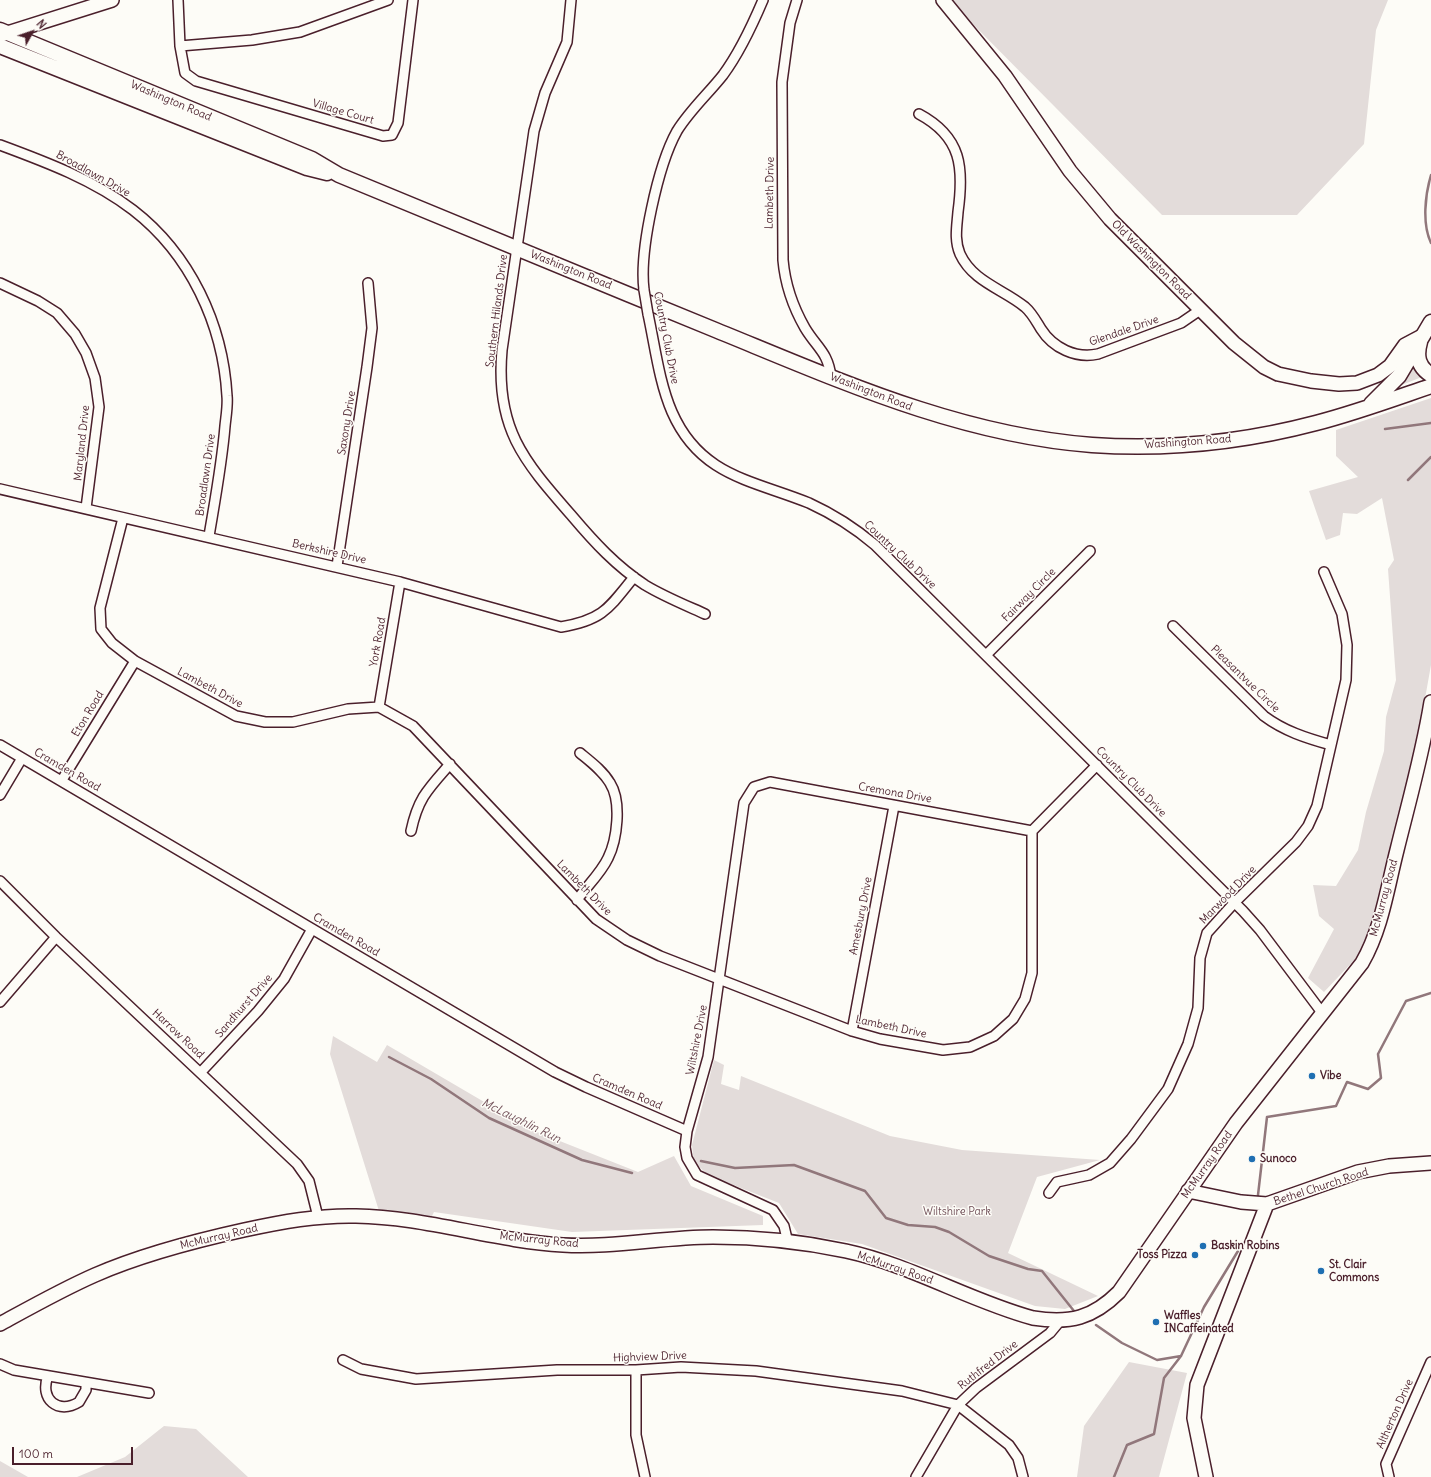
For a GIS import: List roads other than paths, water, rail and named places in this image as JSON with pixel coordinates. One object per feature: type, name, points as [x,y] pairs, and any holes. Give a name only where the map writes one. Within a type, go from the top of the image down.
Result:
[{"type":"main road","points":[[2,33],[112,0]]},
{"type":"main road","name":"Old Washington Road","points":[[943,0],[1005,76],[1070,171],[1090,195],[1135,246],[1234,343],[1264,367],[1286,376],[1325,383],[1350,384],[1371,379],[1390,366],[1405,345],[1422,336]]},
{"type":"main road","name":"Washington Road","points":[[2,33],[312,159],[339,175],[831,377],[916,409],[950,420],[1025,437],[1093,445],[1151,446],[1240,438],[1314,424],[1431,386]]},
{"type":"main road","name":"Washington Road","points":[[0,46],[307,168],[339,175]]},
{"type":"main road","points":[[1368,407],[1399,376],[1431,322]]},
{"type":"main road","points":[[1422,336],[1418,349],[1419,360],[1423,368],[1431,375]]},
{"type":"main road","name":"McMurray Road","points":[[0,1324],[94,1276],[150,1255],[217,1236],[318,1217],[376,1217],[563,1245],[618,1244],[713,1237],[788,1243],[845,1251],[866,1256],[1028,1316],[1060,1321],[1078,1318],[1112,1299],[1128,1280],[1236,1123],[1362,963],[1378,928],[1419,760],[1431,702]]},
{"type":"main road","name":"Bethel Church Road","points":[[1188,1191],[1241,1202],[1267,1204],[1358,1172],[1389,1166],[1431,1163]]},
{"type":"main road","points":[[1206,1477],[1194,1418],[1197,1385],[1267,1204]]},
{"type":"street","name":"Village Court","points":[[178,0],[180,46],[185,73],[196,81],[383,136],[392,135],[398,124],[414,0]]},
{"type":"street","points":[[180,46],[252,40],[300,32],[388,0]]},
{"type":"street","name":"Southern Hilands Drive","points":[[571,0],[567,42],[544,93],[537,117],[501,363],[503,401],[508,422],[520,450],[536,474],[600,548],[634,577],[656,591],[705,614]]},
{"type":"street","name":"Country Club Drive","points":[[763,0],[734,59],[722,76],[689,114],[671,144],[662,172],[647,233],[643,269],[644,290],[648,314],[659,369],[669,405],[681,428],[699,451],[710,461],[734,476],[808,503],[832,515],[862,534],[1235,902],[1260,930],[1323,1014]]},
{"type":"street","name":"Lambeth Drive","points":[[797,0],[790,23],[782,82],[783,260],[788,287],[796,308],[810,336],[827,358],[831,377]]},
{"type":"street","name":"Glendale Drive","points":[[918,114],[931,121],[941,130],[959,159],[962,174],[956,242],[963,259],[973,272],[986,283],[1024,307],[1033,316],[1044,334],[1055,344],[1073,353],[1091,356],[1181,323],[1200,310]]},
{"type":"street","name":"Broadlawn Drive","points":[[0,145],[54,165],[111,195],[133,210],[159,234],[179,258],[196,284],[211,319],[222,354],[227,397],[223,452],[209,536]]},
{"type":"street","name":"Maryland Drive","points":[[0,283],[38,300],[57,313],[75,334],[86,353],[95,378],[99,406],[86,508]]},
{"type":"street","name":"Saxony Drive","points":[[337,566],[372,328],[368,283]]},
{"type":"street","name":"Berkshire Drive","points":[[0,489],[337,566],[561,627],[582,623],[596,617],[611,605],[634,577]]},
{"type":"street","name":"Lambeth Drive","points":[[123,518],[100,608],[101,629],[112,644],[135,661],[236,716],[265,722],[293,722],[348,709],[379,707],[413,726],[596,920],[627,940],[660,956],[852,1031],[880,1039],[944,1050],[970,1047],[994,1036],[1013,1019],[1025,999],[1032,973],[1032,831]]},
{"type":"street","name":"Fairway Circle","points":[[986,655],[1090,551]]},
{"type":"street","name":"Marwood Drive","points":[[1049,1193],[1057,1182],[1089,1175],[1110,1163],[1131,1139],[1168,1089],[1188,1044],[1198,1008],[1200,958],[1207,934],[1235,902],[1296,842],[1308,826],[1317,806],[1346,680],[1347,645],[1342,614],[1324,572]]},
{"type":"street","name":"York Road","points":[[379,707],[400,582]]},
{"type":"street","name":"Pleasantvue Circle","points":[[1173,626],[1264,716],[1277,725],[1300,736],[1331,745]]},
{"type":"street","name":"Eton Road","points":[[62,780],[135,661]]},
{"type":"street","name":"Cramden Road","points":[[0,745],[62,780],[555,1072],[687,1131]]},
{"type":"street","points":[[577,900],[608,858],[617,834],[616,805],[612,785],[602,771],[580,753]]},
{"type":"street","points":[[0,795],[22,758]]},
{"type":"street","points":[[411,831],[415,812],[423,796],[450,764]]},
{"type":"street","points":[[1032,831],[1097,765]]},
{"type":"street","name":"Cremona Drive","points":[[754,787],[770,782],[1032,831]]},
{"type":"street","name":"Wiltshire Drive","points":[[754,787],[744,803],[708,1058],[687,1131],[685,1147],[687,1158],[696,1174],[773,1210],[784,1226],[788,1243]]},
{"type":"street","name":"Amesbury Drive","points":[[852,1031],[894,806]]},
{"type":"street","name":"Harrow Road","points":[[0,881],[56,937],[297,1164],[309,1181],[318,1217]]},
{"type":"street","name":"Sandhurst Drive","points":[[200,1072],[258,1011],[284,979],[312,929]]},
{"type":"street","points":[[0,1002],[56,937]]},
{"type":"street","name":"Ruthfred Drive","points":[[916,1477],[958,1405],[976,1388],[1050,1333],[1060,1321]]},
{"type":"street","name":"Highview Drive","points":[[343,1360],[361,1369],[416,1379],[557,1370],[636,1370],[681,1367],[756,1371],[902,1391],[958,1405]]},
{"type":"street","name":"Altherton Drive","points":[[1389,1477],[1386,1464],[1431,1362]]},
{"type":"street","points":[[0,1364],[14,1370],[149,1393]]},
{"type":"street","points":[[636,1370],[636,1435],[645,1477]]},
{"type":"street","points":[[48,1376],[45,1390],[47,1397],[58,1406],[66,1407],[79,1402],[84,1397],[86,1383]]},
{"type":"street","points":[[958,1405],[1009,1445],[1018,1458],[1023,1477]]},
{"type":"waterway","name":"McLaughlin Run","points":[[1431,175],[1425,209],[1426,227],[1431,243]]},
{"type":"waterway","points":[[1385,429],[1431,423]]},
{"type":"waterway","points":[[1408,480],[1431,457]]},
{"type":"waterway","name":"McLaughlin Run","points":[[1258,1195],[1267,1117],[1336,1106],[1347,1082],[1368,1089],[1381,1078],[1378,1054],[1406,1001],[1431,993]]},
{"type":"waterway","name":"McLaughlin Run","points":[[389,1057],[431,1079],[489,1118],[582,1160],[632,1173]]},
{"type":"waterway","name":"McLaughlin Run","points":[[701,1161],[735,1168],[794,1165],[865,1191],[886,1218],[908,1225],[935,1227],[949,1232],[989,1256],[1028,1269],[1042,1271],[1074,1311]]},
{"type":"waterway","points":[[1114,1477],[1127,1445],[1154,1434],[1164,1378],[1181,1356],[1204,1307],[1238,1251]]},
{"type":"waterway","name":"McLaughlin Run","points":[[1096,1325],[1122,1343],[1157,1360],[1181,1356]]},
{"type":"place","name":"Vibe","points":[[1312,1076]]},
{"type":"place","name":"Sunoco","points":[[1252,1159]]},
{"type":"place","name":"Baskin Robins","points":[[1203,1246]]},
{"type":"place","name":"Toss Pizza","points":[[1195,1255]]},
{"type":"place","name":"St. Clair Commons","points":[[1321,1271]]},
{"type":"place","name":"Waffles INCaffeinated","points":[[1156,1322]]},
{"type":"park label","name":"Wiltshire Park","points":[[957,1212]]}]
